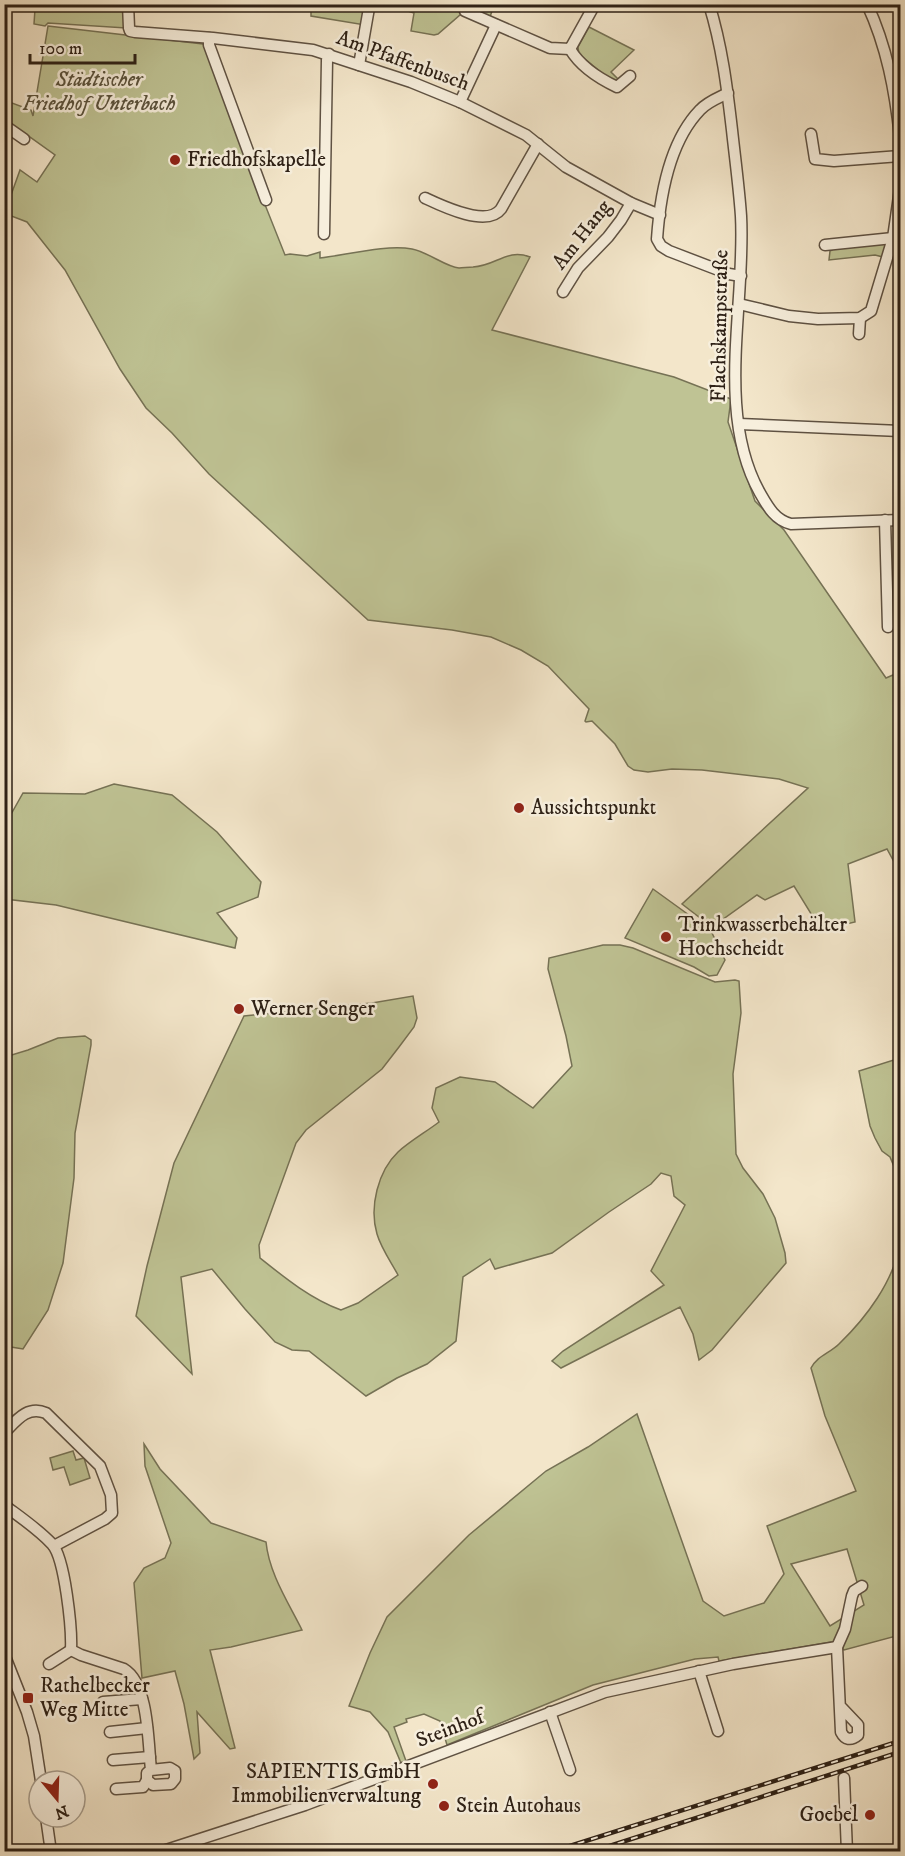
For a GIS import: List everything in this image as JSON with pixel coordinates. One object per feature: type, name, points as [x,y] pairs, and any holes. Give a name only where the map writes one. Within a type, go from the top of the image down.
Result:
[{"type":"street","points":[[4,5],[11,4]]},
{"type":"street","name":"Am Pfaffenbusch","points":[[128,4],[129,28],[132,32],[298,47],[359,64],[460,102],[526,135],[566,167],[631,203],[660,215]]},
{"type":"street","points":[[570,49],[595,4]]},
{"type":"street","name":"Flachskampstraße","points":[[709,4],[722,50],[739,190],[742,244],[734,367],[742,451],[748,471],[777,518],[791,524],[900,520]]},
{"type":"street","points":[[867,4],[897,81],[900,138]]},
{"type":"street","points":[[359,64],[369,8]]},
{"type":"street","points":[[465,11],[550,48],[570,49]]},
{"type":"street","points":[[460,102],[496,25]]},
{"type":"street","points":[[209,38],[209,45],[266,200]]},
{"type":"street","points":[[570,49],[574,57],[604,81],[617,87],[630,76]]},
{"type":"street","points":[[324,234],[327,60],[329,54]]},
{"type":"street","points":[[728,93],[713,99],[700,110],[677,147],[667,172],[657,239],[661,246],[729,274],[741,276]]},
{"type":"street","points":[[4,125],[24,139]]},
{"type":"street","points":[[811,134],[815,159],[834,161],[900,156]]},
{"type":"street","points":[[424,198],[469,215],[489,217],[496,215],[538,144]]},
{"type":"street","points":[[739,304],[789,316],[818,319],[860,318],[871,311],[893,238],[900,189]]},
{"type":"street","name":"Am Hang","points":[[563,292],[578,268],[608,237],[631,203]]},
{"type":"street","points":[[825,245],[893,238]]},
{"type":"street","points":[[859,334],[860,318]]},
{"type":"street","points":[[739,424],[900,431]]},
{"type":"street","points":[[885,520],[888,627]]},
{"type":"street","points":[[4,1433],[26,1412],[41,1411],[46,1413],[100,1466],[111,1494],[112,1513],[54,1546]]},
{"type":"street","points":[[4,1505],[54,1546],[70,1612],[71,1650]]},
{"type":"street","points":[[840,1706],[837,1647],[845,1629],[854,1591],[862,1586]]},
{"type":"street","name":"Steinhof","points":[[160,1851],[315,1801],[605,1692],[699,1671],[837,1647]]},
{"type":"street","points":[[50,1664],[71,1650]]},
{"type":"street","points":[[71,1650],[130,1673],[137,1683],[147,1728],[149,1775],[143,1787],[116,1789]]},
{"type":"street","points":[[4,1654],[27,1712],[34,1736],[39,1769]]},
{"type":"street","points":[[699,1671],[718,1731]]},
{"type":"street","points":[[103,1702],[142,1699]]},
{"type":"street","points":[[550,1712],[570,1770]]},
{"type":"street","points":[[110,1732],[147,1728]]},
{"type":"street","points":[[113,1760],[150,1757]]},
{"type":"street","points":[[844,1778],[847,1851]]},
{"type":"street","points":[[48,1829],[51,1851]]},
{"type":"green space","points":[[47,5],[124,5],[126,28],[34,24],[35,9]]},
{"type":"green space","points":[[311,5],[375,5],[365,25],[311,16]]},
{"type":"green space","points":[[389,5],[463,5],[461,14],[434,35],[411,31],[414,13]]},
{"type":"green space","points":[[465,5],[494,5],[490,17]]},
{"type":"green space","name":"Städtischer Friedhof Unterbach","points":[[48,26],[203,44],[207,48],[231,119],[285,255],[307,256],[320,252],[320,258],[402,248],[418,251],[459,268],[481,266],[508,256],[530,257],[492,330],[674,377],[731,399],[728,422],[755,501],[784,530],[886,678],[900,672],[900,873],[887,849],[848,864],[855,922],[821,930],[794,886],[765,900],[757,895],[712,927],[682,904],[808,788],[779,779],[702,770],[672,769],[648,772],[634,770],[628,766],[615,744],[592,721],[585,721],[589,709],[548,666],[521,650],[491,637],[368,620],[209,474],[146,408],[120,369],[65,270],[27,222],[6,214],[20,170],[37,182],[55,155],[5,123],[4,100],[31,110],[33,116]]},
{"type":"green space","points":[[589,27],[634,50],[611,72],[618,79],[616,81],[608,78],[579,54],[578,47]]},
{"type":"green space","points":[[882,241],[886,246],[883,257],[875,255],[829,260],[830,251],[839,246]]},
{"type":"green space","points":[[114,784],[172,795],[217,832],[261,882],[258,897],[217,913],[237,938],[235,948],[56,905],[5,899],[5,825],[23,793],[85,794]]},
{"type":"green space","points":[[653,889],[711,931],[725,960],[717,975],[709,976],[694,967],[625,938]]},
{"type":"green space","points":[[603,945],[633,948],[715,982],[739,981],[741,1013],[733,1074],[736,1154],[743,1168],[763,1194],[775,1218],[786,1263],[712,1350],[699,1360],[693,1334],[680,1307],[561,1368],[552,1361],[563,1351],[664,1285],[651,1271],[685,1205],[674,1196],[671,1176],[661,1173],[651,1184],[552,1253],[495,1269],[490,1259],[463,1277],[456,1341],[427,1364],[366,1396],[309,1351],[292,1350],[275,1342],[212,1269],[181,1277],[192,1374],[136,1316],[174,1163],[244,1016],[372,1003],[413,996],[417,1018],[414,1027],[382,1069],[306,1130],[296,1143],[259,1245],[260,1258],[269,1266],[309,1294],[341,1310],[358,1303],[398,1275],[377,1234],[374,1212],[377,1190],[385,1169],[398,1152],[439,1122],[432,1108],[436,1088],[460,1077],[495,1082],[533,1108],[572,1066],[548,969],[549,958]]},
{"type":"green space","points":[[85,1036],[91,1040],[91,1045],[75,1133],[74,1178],[63,1263],[48,1310],[23,1349],[5,1346],[5,1057],[58,1038]]},
{"type":"green space","points":[[900,1058],[900,1181],[890,1157],[882,1151],[870,1126],[859,1071]]},
{"type":"green space","points":[[900,1243],[900,1635],[844,1650],[831,1642],[719,1661],[718,1657],[695,1659],[593,1685],[447,1745],[440,1721],[424,1714],[406,1719],[407,1722],[394,1727],[406,1761],[401,1763],[388,1732],[370,1712],[349,1706],[387,1617],[469,1535],[546,1471],[588,1447],[637,1414],[703,1601],[724,1616],[764,1603],[784,1574],[767,1526],[856,1491],[825,1416],[811,1368],[817,1360],[839,1344],[869,1311],[885,1285],[897,1257]],"holes":[[[847,1549],[864,1605],[830,1626],[791,1564]]]},
{"type":"green space","points":[[144,1444],[160,1469],[211,1523],[266,1542],[275,1576],[302,1630],[210,1650],[235,1748],[230,1749],[197,1712],[200,1753],[194,1759],[184,1704],[175,1671],[142,1678],[134,1583],[144,1568],[165,1558],[171,1543],[145,1466]]},
{"type":"green space","points":[[73,1451],[76,1460],[84,1458],[90,1478],[70,1485],[64,1467],[53,1470],[50,1458]]},
{"type":"railway","points":[[551,1852],[900,1741]]},
{"type":"railway","points":[[591,1852],[900,1752]]},
{"type":"place","name":"Friedhofskapelle","points":[[175,160]]},
{"type":"place","name":"Aussichtspunkt","points":[[519,808]]},
{"type":"place","name":"Trinkwasserbehälter Hochscheidt","points":[[666,937]]},
{"type":"place","name":"Werner Senger","points":[[239,1009]]},
{"type":"place","name":"Rathelbecker Weg Mitte","points":[[28,1698]]},
{"type":"place","name":"SAPIENTIS GmbH Immobilienverwaltung","points":[[433,1784]]},
{"type":"place","name":"Stein Autohaus","points":[[444,1806]]},
{"type":"place","name":"Goebel","points":[[870,1815]]}]
